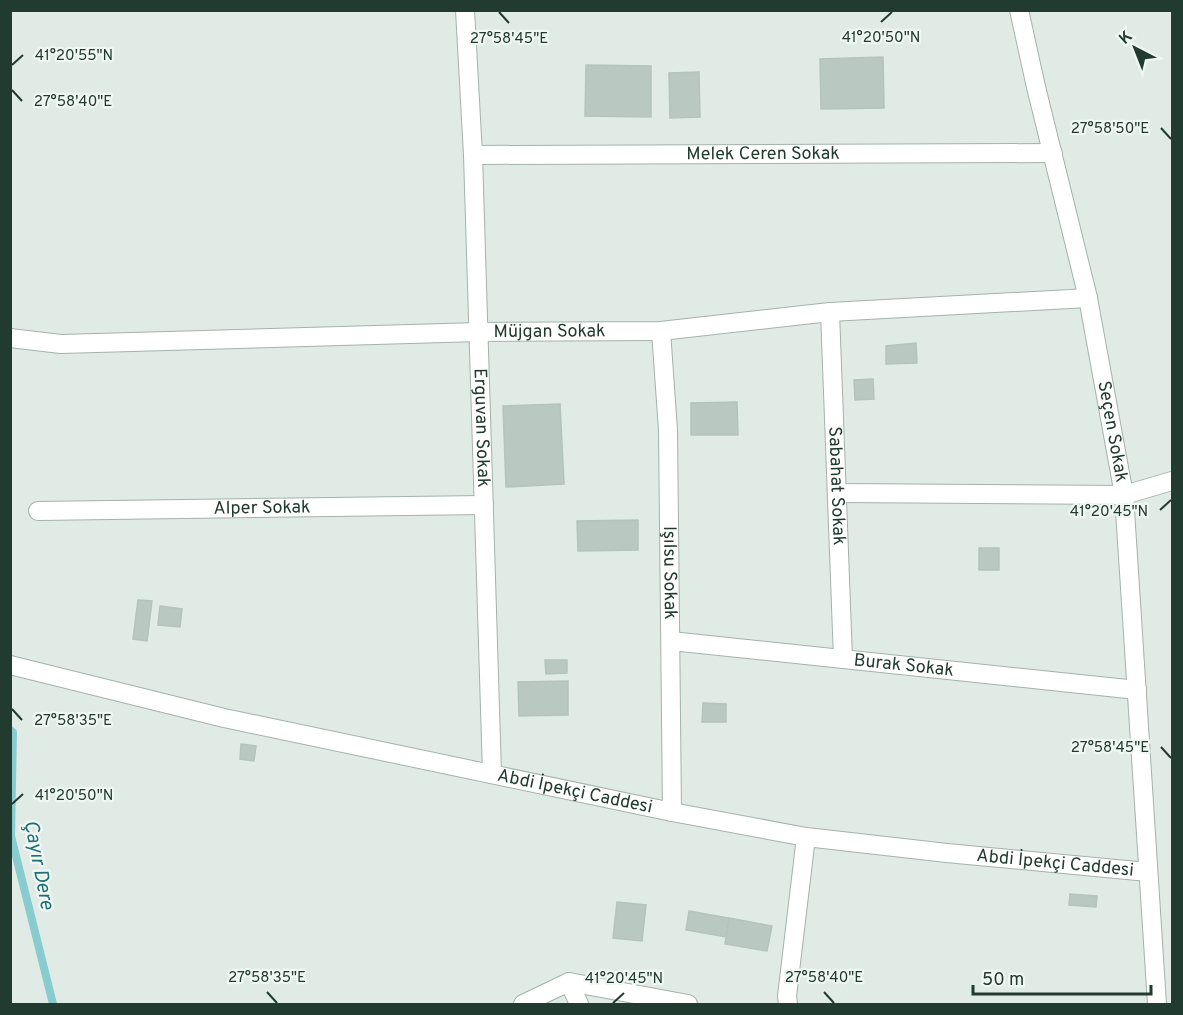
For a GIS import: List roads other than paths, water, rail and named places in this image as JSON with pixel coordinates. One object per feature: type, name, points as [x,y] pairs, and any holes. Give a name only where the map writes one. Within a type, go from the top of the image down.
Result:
[{"type":"street","name":"Erguvan Sokak","points":[[465,10],[473,155],[492,774]]},
{"type":"street","name":"Seçen Sokak","points":[[1019,10],[1088,298],[1124,495],[1157,1005]]},
{"type":"street","name":"Melek Ceren Sokak","points":[[473,155],[1053,153]]},
{"type":"street","name":"Müjgan Sokak","points":[[10,338],[61,344],[479,332],[662,331],[830,312],[1088,298]]},
{"type":"street","name":"Sabahat Sokak","points":[[830,312],[843,659]]},
{"type":"street","name":"Işılsu Sokak","points":[[662,331],[668,430],[672,812]]},
{"type":"street","points":[[837,493],[1124,495],[1173,482]]},
{"type":"street","name":"Alper Sokak","points":[[38,510],[484,505]]},
{"type":"street","name":"Burak Sokak","points":[[671,641],[1137,690]]},
{"type":"street","name":"Abdi İpekçi Caddesi","points":[[10,665],[224,718],[672,812],[806,837],[1148,872]]},
{"type":"street","points":[[788,1005],[787,996],[806,837]]},
{"type":"street","points":[[568,982],[579,1005]]},
{"type":"street","points":[[523,1005],[568,982],[688,1005]]},
{"type":"waterway","name":"Çayır Dere","points":[[10,730],[13,732],[11,836],[53,1004]]}]
